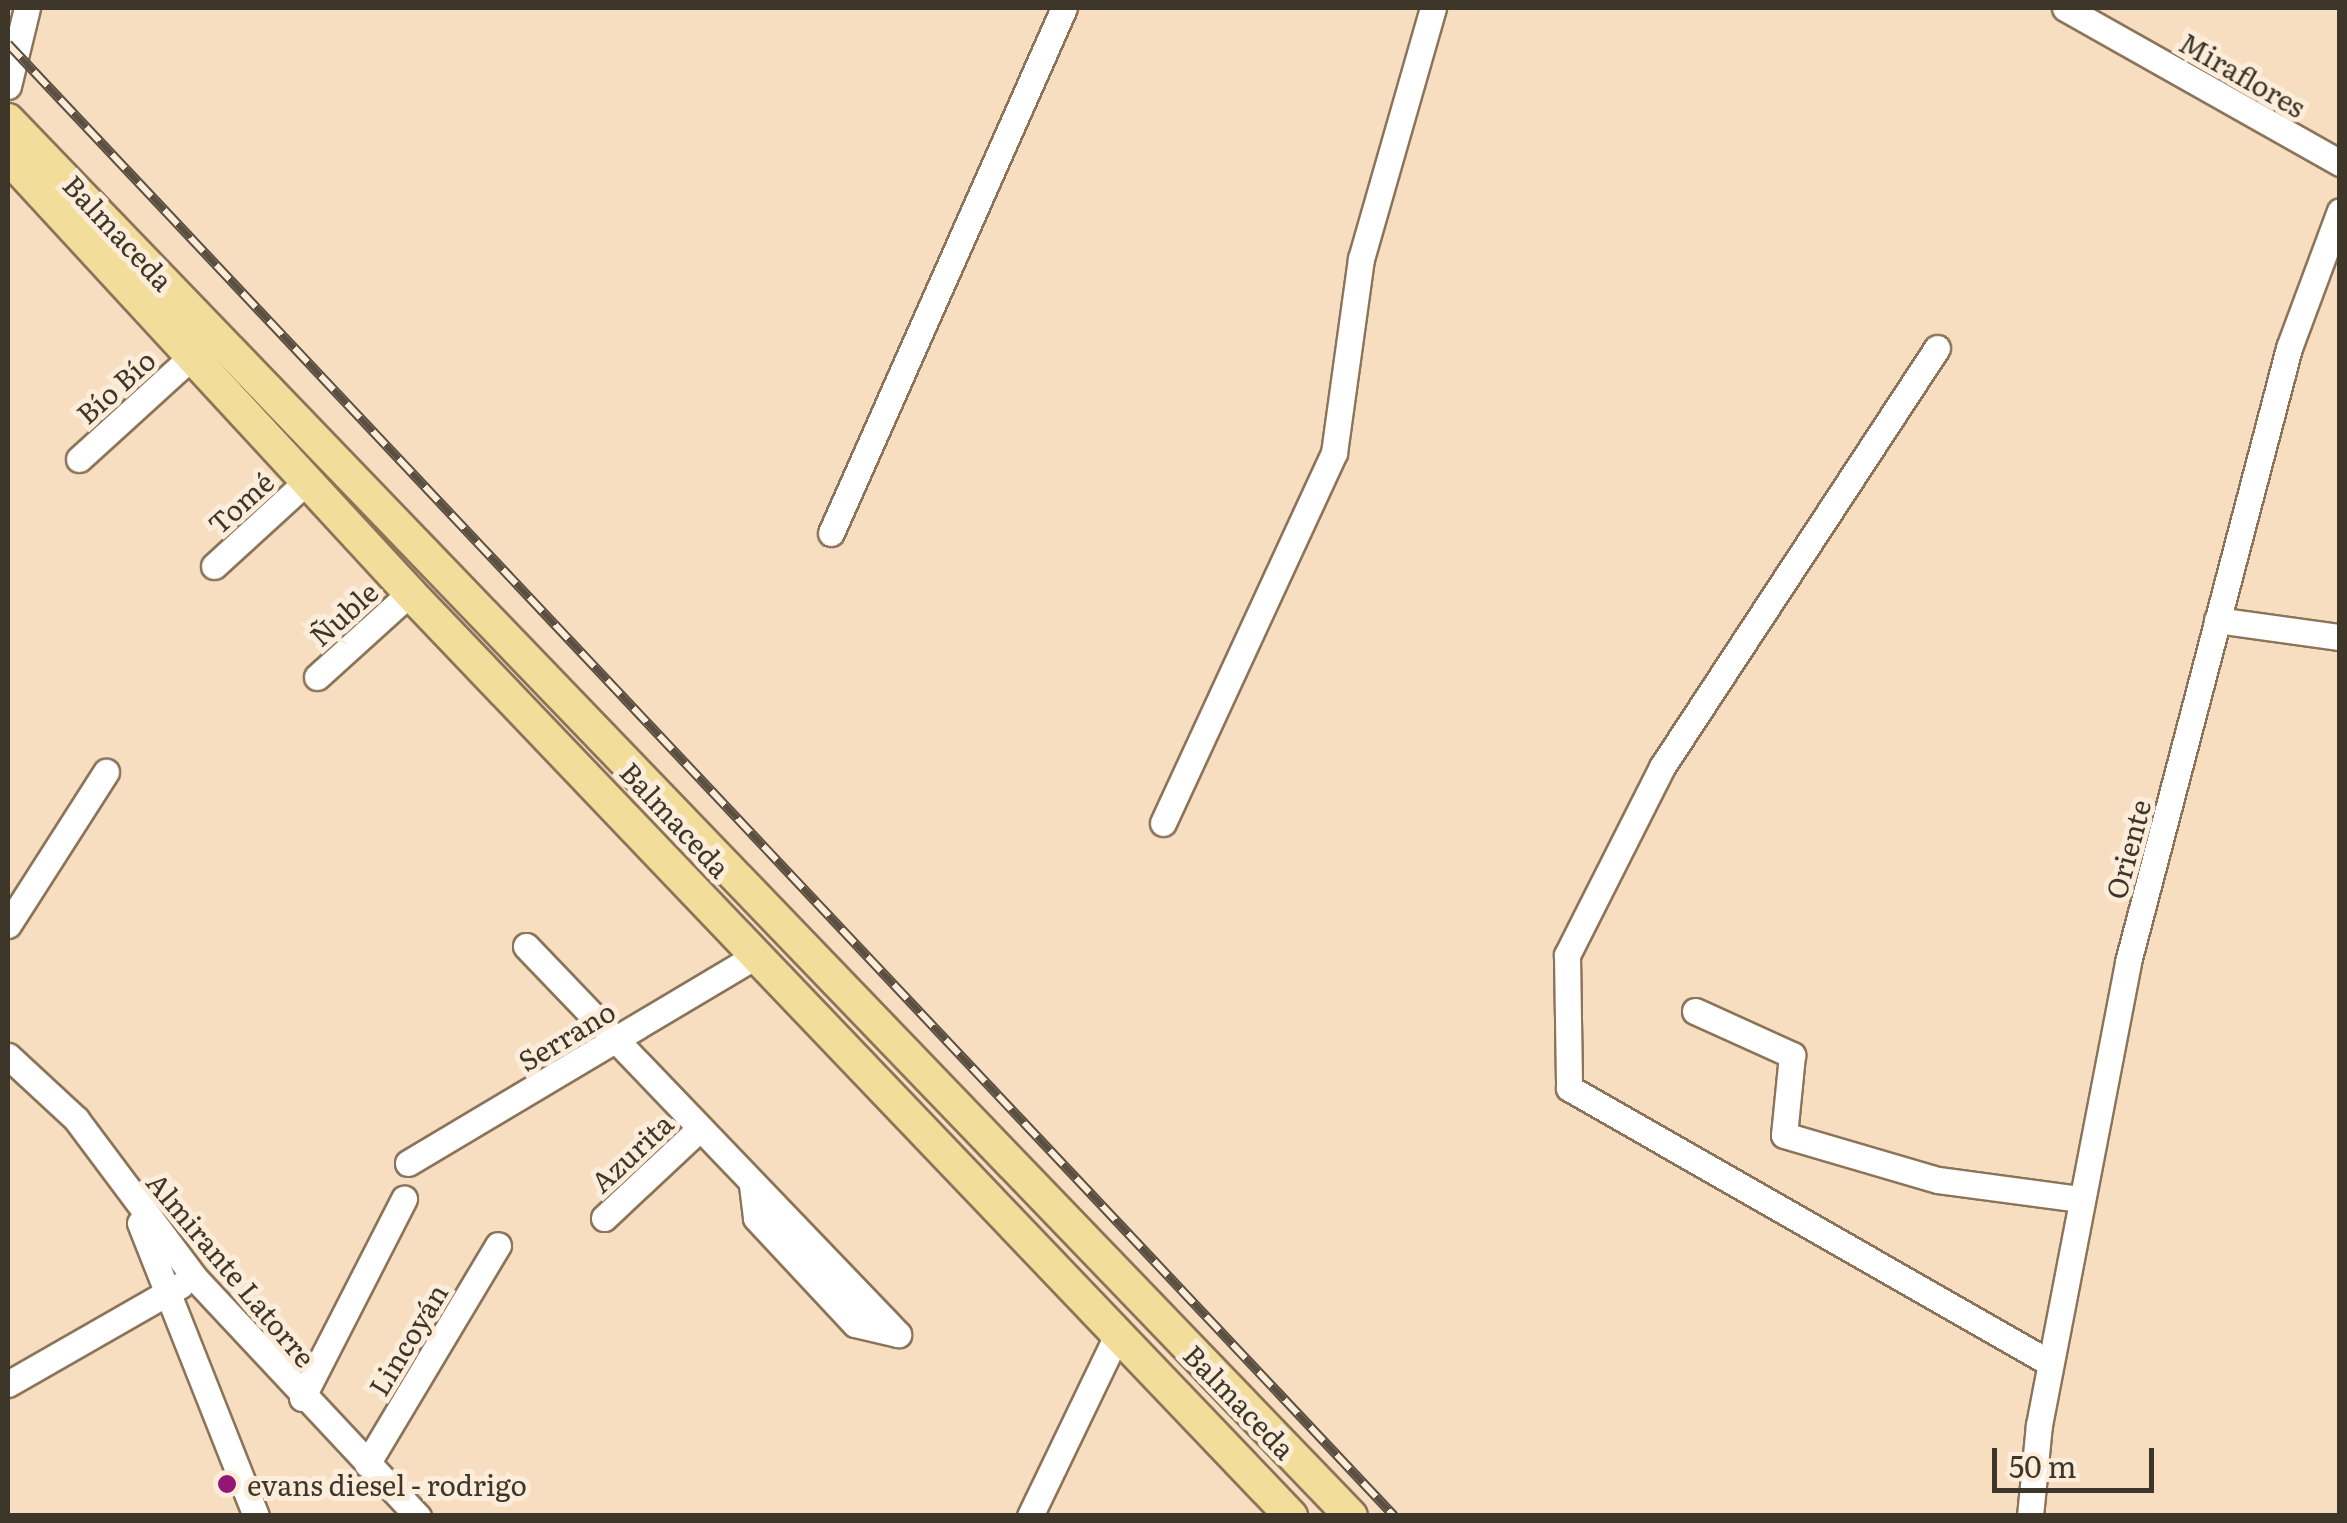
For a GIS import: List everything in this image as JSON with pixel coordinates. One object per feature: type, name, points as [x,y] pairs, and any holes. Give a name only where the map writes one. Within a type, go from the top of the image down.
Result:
[{"type":"main road","name":"Balmaceda","points":[[8,120],[1350,1516]]},
{"type":"main road","name":"Balmaceda","points":[[8,157],[410,593],[1292,1516]]},
{"type":"street","points":[[8,86],[27,8]]},
{"type":"street","points":[[831,533],[1064,8]]},
{"type":"street","points":[[1163,824],[1334,453],[1361,259],[1434,8]]},
{"type":"street","name":"Miraflores","points":[[2065,8],[2340,163]]},
{"type":"street","name":"Oriente","points":[[2030,1516],[2050,1363],[2128,962],[2289,348],[2340,211]]},
{"type":"street","points":[[1938,348],[1662,768],[1567,954],[1569,1088],[2050,1363]]},
{"type":"street","name":"Bío Bío","points":[[80,458],[190,357]]},
{"type":"street","name":"Tomé","points":[[214,566],[306,482]]},
{"type":"street","name":"Ñuble","points":[[316,677],[410,593]]},
{"type":"street","points":[[2218,620],[2340,637]]},
{"type":"street","points":[[8,925],[106,772]]},
{"type":"street","points":[[526,946],[613,1042],[898,1334],[856,1324],[756,1218],[752,1185]]},
{"type":"street","name":"Serrano","points":[[408,1163],[754,957]]},
{"type":"street","points":[[1696,1011],[1792,1055],[1784,1135],[1938,1180],[2081,1199]]},
{"type":"street","name":"Almirante Latorre","points":[[8,1056],[76,1119],[133,1204],[194,1277],[302,1398],[418,1516]]},
{"type":"street","name":"Azurita","points":[[604,1218],[698,1130]]},
{"type":"street","points":[[302,1398],[404,1199]]},
{"type":"street","points":[[133,1204],[256,1516]]},
{"type":"street","name":"Lincoyán","points":[[367,1464],[498,1245]]},
{"type":"street","points":[[8,1384],[194,1277]]},
{"type":"street","points":[[1030,1516],[1118,1333]]},
{"type":"railway","points":[[8,44],[1394,1516]]},
{"type":"place","name":"evans diesel - rodrigo","points":[[227,1484]]}]
